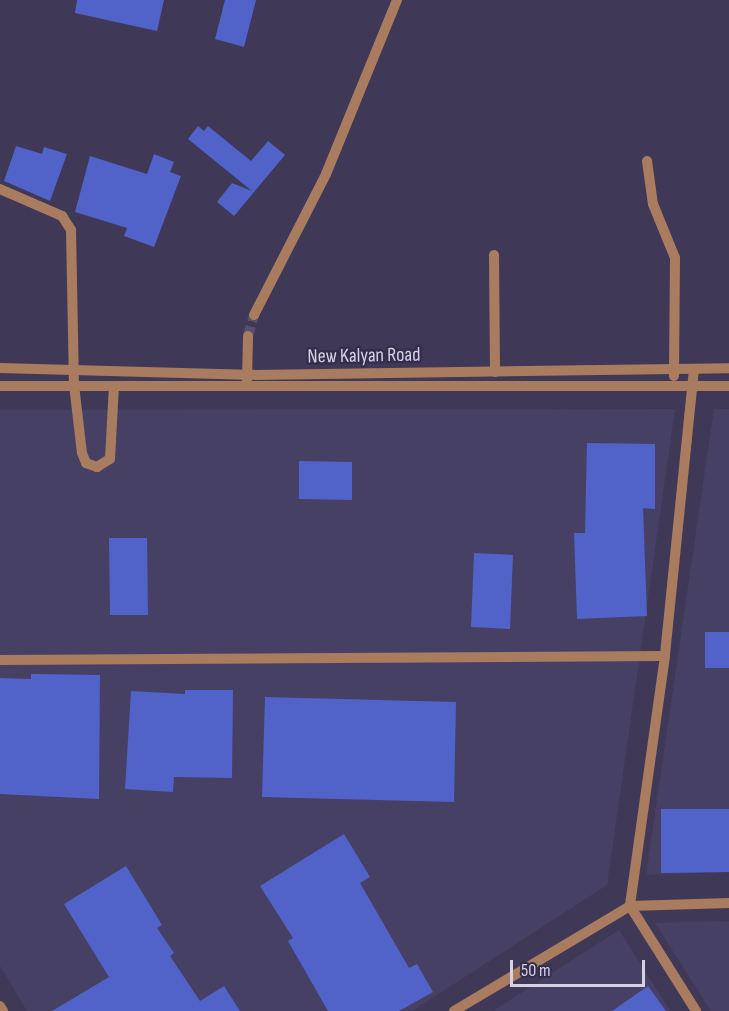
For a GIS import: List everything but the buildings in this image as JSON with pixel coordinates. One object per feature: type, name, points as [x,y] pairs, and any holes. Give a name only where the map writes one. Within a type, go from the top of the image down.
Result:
[{"type":"street","points":[[254,315],[326,174],[397,0]]},
{"type":"street","points":[[647,161],[653,204],[675,258],[675,385]]},
{"type":"street","points":[[0,189],[62,216],[71,230],[74,385],[82,453],[86,463],[97,467],[110,459],[114,386]]},
{"type":"street","points":[[494,255],[495,372]]},
{"type":"street","points":[[247,380],[248,336]]},
{"type":"street","name":"New Kalyan Road","points":[[0,368],[247,380],[496,386],[729,386]]},
{"type":"street","points":[[694,369],[665,656],[630,906],[696,1011]]},
{"type":"street","name":"New Kalyan Road","points":[[0,386],[114,386],[495,372],[729,369]]},
{"type":"street","points":[[537,372],[537,386]]},
{"type":"street","points":[[0,660],[665,656]]},
{"type":"street","points":[[454,1011],[630,906],[729,903]]},
{"type":"street","points":[[0,1006],[3,1011]]},
{"type":"shaded area","points":[[675,409],[607,885],[412,1011],[27,1011],[0,966],[0,410]]},
{"type":"shaded area","points":[[714,409],[729,409],[729,872],[646,875]]},
{"type":"shaded area","points":[[729,921],[729,1011],[711,1011],[655,923]]},
{"type":"shaded area","points":[[619,930],[670,1011],[493,1011]]},
{"type":"tunnel","points":[[248,336],[254,315]]}]
